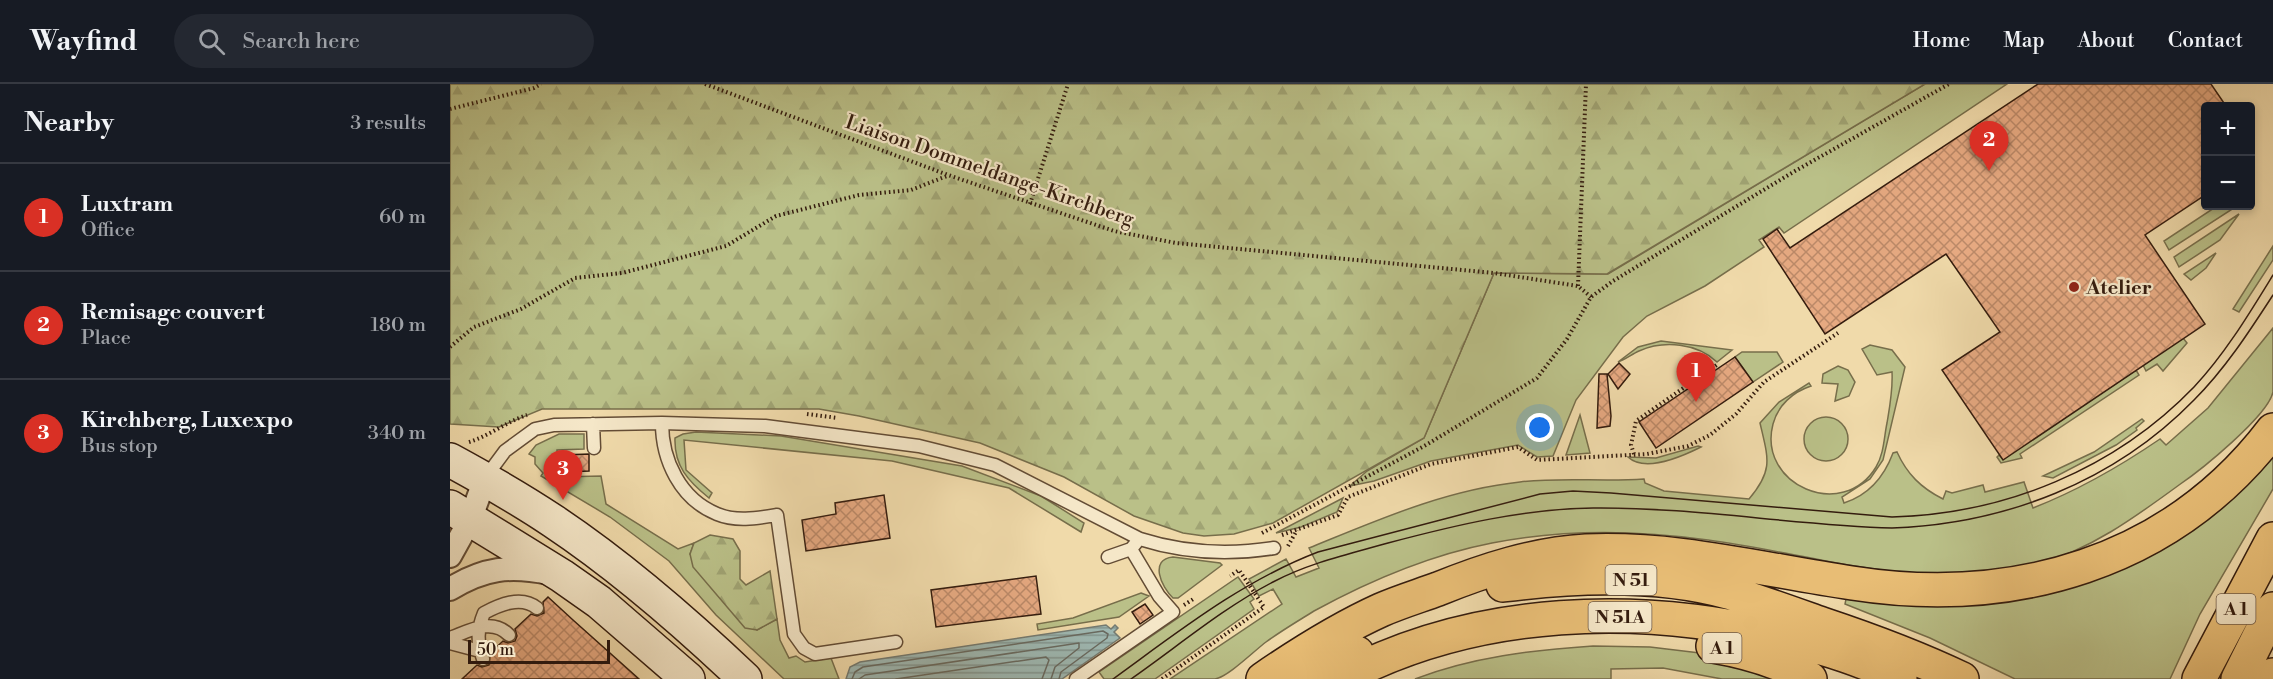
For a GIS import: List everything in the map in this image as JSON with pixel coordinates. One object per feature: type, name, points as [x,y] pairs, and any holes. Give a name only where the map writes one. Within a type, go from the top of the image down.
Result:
[{"type":"highway","name":"N 51","points":[[1263,679],[1312,645],[1383,609],[1479,573],[1523,560],[1584,551],[1665,552],[1853,584],[1903,589],[1959,591],[2022,585],[2082,569],[2143,542],[2208,497],[2258,450],[2273,430]]},
{"type":"highway","name":"A 1","points":[[2199,679],[2273,539]]},
{"type":"highway","name":"N 51","points":[[1418,597],[1541,580],[1605,578],[1676,583],[1729,592],[1838,629]]},
{"type":"highway","name":"N 51A","points":[[1307,679],[1348,657],[1418,629],[1475,614],[1520,606],[1570,601],[1674,602],[1737,610],[1838,629]]},
{"type":"highway","name":"A 1","points":[[2238,679],[2273,609]]},
{"type":"highway","name":"N 51A","points":[[1340,679],[1393,655],[1477,629],[1580,616],[1679,620],[1766,634],[1873,665],[1900,679]]},
{"type":"highway","points":[[1838,629],[1885,645],[1962,679]]},
{"type":"highway","points":[[1384,679],[1427,663],[1500,645],[1570,637],[1628,636],[1659,632],[1762,644],[1893,679]]},
{"type":"highway","name":"A 1","points":[[1628,636],[1744,651],[1790,667],[1810,679]]},
{"type":"highway","points":[[2271,679],[2273,675]]},
{"type":"main road","points":[[450,460],[553,520],[617,567],[653,596],[745,679]]},
{"type":"main road","points":[[457,509],[599,602],[688,679]]},
{"type":"street","points":[[450,556],[457,509],[484,479]]},
{"type":"street","points":[[450,589],[471,576],[493,570],[536,570],[562,576]]},
{"type":"lane","points":[[662,423],[662,446],[671,469],[688,494],[717,514],[747,519],[777,515],[794,634],[804,648],[815,654],[896,642]]},
{"type":"lane","points":[[484,479],[505,451],[535,429],[593,424],[662,423],[765,426],[919,446],[995,465],[1140,539],[1162,546],[1223,552],[1274,548]]},
{"type":"lane","points":[[593,424],[594,448]]},
{"type":"lane","points":[[1108,557],[1131,549],[1140,539]]},
{"type":"lane","points":[[1076,679],[1173,612],[1159,596],[1131,549]]},
{"type":"lane","points":[[450,644],[482,655],[478,628],[483,613],[504,602],[532,604],[537,608]]},
{"type":"lane","points":[[450,638],[492,625],[503,629],[509,635]]},
{"type":"path","points":[[450,109],[534,88],[541,84]]},
{"type":"path","name":"Liaison Dommeldange-Kirchberg","points":[[705,84],[948,175],[1114,231],[1176,243],[1494,273],[1578,286]]},
{"type":"path","points":[[1030,204],[1068,84]]},
{"type":"path","points":[[1586,84],[1578,286],[1591,297]]},
{"type":"path","points":[[1838,333],[1764,382],[1736,414],[1710,435],[1688,446],[1634,454],[1536,460],[1518,447],[1431,464],[1348,496],[1338,515],[1287,534],[1253,538],[1426,445],[1537,378],[1567,339],[1591,297],[1613,281],[1795,171],[1949,84]]},
{"type":"path","points":[[450,347],[474,327],[521,309],[575,278],[621,273],[726,246],[776,216],[859,195],[911,190],[948,175]]},
{"type":"path","points":[[1634,454],[1631,445],[1636,421],[1718,364]]},
{"type":"path","points":[[1162,679],[1264,607],[1239,570],[1230,576]]},
{"type":"green space","points":[[450,84],[1925,84],[1607,274],[1494,273],[1424,438],[1273,523],[1234,534],[1204,536],[1183,533],[1134,516],[1064,477],[980,443],[819,409],[542,409],[499,427],[450,424]]},
{"type":"green space","points":[[1925,84],[2007,84],[1784,233],[1779,227],[1759,240],[1764,247],[1705,286],[1647,316],[1623,337],[1576,400],[1553,456],[1537,457],[1518,445],[1431,461],[1374,481],[1350,486],[1367,471],[1424,438],[1494,273],[1608,274]]},
{"type":"green space","points":[[2211,210],[2231,210],[2169,250],[2164,241]]},
{"type":"green space","points":[[2239,214],[2220,240],[2179,267],[2174,257]]},
{"type":"green space","points":[[2273,246],[2273,260],[2239,312],[2233,309]]},
{"type":"green space","points":[[2216,253],[2206,268],[2191,280],[2184,274]]},
{"type":"green space","points":[[2273,328],[2273,392],[2259,415],[2247,428],[2202,468],[2128,521],[2093,542],[2056,559],[1995,573],[1913,574],[1871,569],[1748,546],[1654,534],[1600,532],[1519,538],[1446,554],[1356,589],[1284,630],[1234,669],[1220,677],[1170,679],[1282,604],[1273,589],[1259,596],[1249,579],[1286,559],[1296,577],[1319,568],[1309,548],[1438,499],[1520,482],[1644,479],[1645,483],[1664,491],[1749,499],[1766,471],[1767,455],[1760,423],[1779,402],[1809,383],[1811,386],[1798,392],[1782,405],[1773,424],[1771,446],[1778,464],[1790,479],[1806,489],[1825,494],[1844,492],[1861,483],[1876,467],[1881,457],[1891,398],[1892,372],[1877,375],[1862,349],[1870,345],[1892,350],[1905,367],[1883,460],[1870,479],[1842,497],[1844,503],[1868,490],[1885,470],[1893,453],[1897,452],[1915,480],[1943,499],[1946,491],[1952,493],[1983,485],[1985,492],[2024,482],[2033,508],[2098,477],[2160,439],[2166,445],[2208,408]]},
{"type":"green space","points":[[2183,338],[2187,343],[2163,371],[2157,364],[2146,371],[2143,365]]},
{"type":"green space","points":[[1661,341],[1732,350],[1717,362],[1690,347],[1659,345],[1639,351],[1618,362],[1638,347]]},
{"type":"green space","points":[[1742,352],[1777,352],[1783,362],[1753,382],[1735,357]]},
{"type":"green space","points":[[1838,366],[1848,370],[1855,382],[1849,396],[1835,401],[1838,384],[1822,383],[1823,374]]},
{"type":"green space","points":[[2136,370],[2139,375],[2020,454],[2022,458],[2001,463],[1997,457],[1999,455],[2003,459]]},
{"type":"green space","points":[[1580,415],[1590,453],[1566,455]]},
{"type":"green space","points":[[1826,417],[1835,418],[1842,423],[1847,430],[1847,448],[1842,455],[1835,460],[1826,461],[1817,460],[1810,455],[1805,448],[1804,439],[1805,430],[1810,423],[1817,418]]},
{"type":"green space","points":[[2142,419],[2144,421],[2136,428],[2137,430],[2116,445],[2053,478],[2043,476],[2094,452]]},
{"type":"green space","points":[[696,432],[781,436],[962,466],[1041,496],[1084,523],[1081,532],[1009,488],[892,461],[684,440],[686,470],[712,493],[709,498],[684,472],[675,448],[675,438]]},
{"type":"green space","points":[[559,434],[584,434],[584,449],[557,450],[558,477],[601,476],[606,504],[678,549],[694,543],[690,554],[757,630],[777,619],[780,640],[789,658],[796,656],[805,662],[831,658],[839,679],[784,679],[716,615],[669,561],[610,517],[541,476],[543,473],[535,464],[535,457],[529,454],[536,445]]},
{"type":"green space","points":[[1701,447],[1684,455],[1654,463],[1635,462],[1628,457],[1656,458]]},
{"type":"green space","points":[[2273,451],[2273,489],[2200,614],[2170,679],[2015,679],[1930,638],[1845,604],[1846,599],[1898,604],[1948,605],[1996,602],[2043,594],[2089,581],[2133,563],[2177,538],[2220,508]]},
{"type":"green space","points":[[1343,498],[1337,512],[1301,527],[1276,533]]},
{"type":"green space","points":[[710,535],[733,539],[740,551],[740,579],[746,585],[770,571],[777,619],[757,630],[745,628],[693,567],[690,554],[694,543]]},
{"type":"green space","points":[[1173,557],[1222,565],[1178,598],[1173,598],[1161,581],[1159,568],[1166,559]]},
{"type":"green space","points":[[1238,577],[1254,599],[1250,602],[1254,609],[1155,679],[1104,679],[1099,672]]},
{"type":"green space","points":[[1141,593],[1149,596],[1119,617],[1038,630],[1037,624],[1073,618]]},
{"type":"green space","points":[[1593,646],[1650,647],[1725,656],[1784,679],[1722,679],[1663,668],[1611,669],[1611,679],[1415,679],[1481,660]]},
{"type":"water","points":[[1106,625],[1111,629],[1115,625],[1118,628],[1114,632],[1120,638],[1062,679],[846,679],[850,667],[860,662]]},
{"type":"building","points":[[2038,84],[2211,84],[2223,102],[2201,102],[2201,198],[2145,235],[2205,324],[2003,460],[1942,370],[2000,332],[1946,254],[1825,334],[1763,239],[1777,229],[1790,248]]},
{"type":"building","points":[[1735,357],[1753,382],[1656,448],[1639,422]]},
{"type":"building","points":[[1619,363],[1630,374],[1618,389],[1608,374]]},
{"type":"building","points":[[1599,374],[1607,374],[1611,416],[1610,426],[1597,428]]},
{"type":"building","points":[[589,454],[589,471],[564,472],[563,455]]},
{"type":"building","points":[[884,495],[890,538],[806,551],[802,520],[836,514],[835,503]]},
{"type":"building","points":[[1036,576],[1041,614],[936,627],[931,590]]},
{"type":"building","points":[[548,597],[639,679],[462,679],[477,665],[482,667],[489,665],[490,653],[503,641],[508,643],[515,641],[517,636],[515,629],[531,614],[537,616],[544,613],[543,602]]},
{"type":"building","points":[[1145,604],[1153,615],[1140,624],[1132,612]]},
{"type":"tram line","points":[[1113,679],[1211,609],[1263,577],[1290,564],[1318,552],[1540,494],[1573,491],[1611,493],[1892,517],[1934,514],[1976,507],[2016,496],[2056,482],[2094,463],[2163,416],[2194,387],[2216,361],[2273,275]]},
{"type":"tram line","points":[[1131,679],[1200,628],[1254,592],[1287,575],[1359,551],[1490,519],[1541,511],[1630,508],[1892,528],[1934,525],[1976,518],[2016,507],[2055,493],[2093,475],[2129,454],[2163,429],[2216,376],[2273,295]]},
{"type":"place","name":"Remisage couvert","points":[[1989,171]]},
{"type":"place","name":"Atelier","points":[[2074,287]]},
{"type":"place","name":"Luxtram","points":[[1696,402]]},
{"type":"place","name":"Kirchberg, Luxexpo","points":[[563,500]]}]
